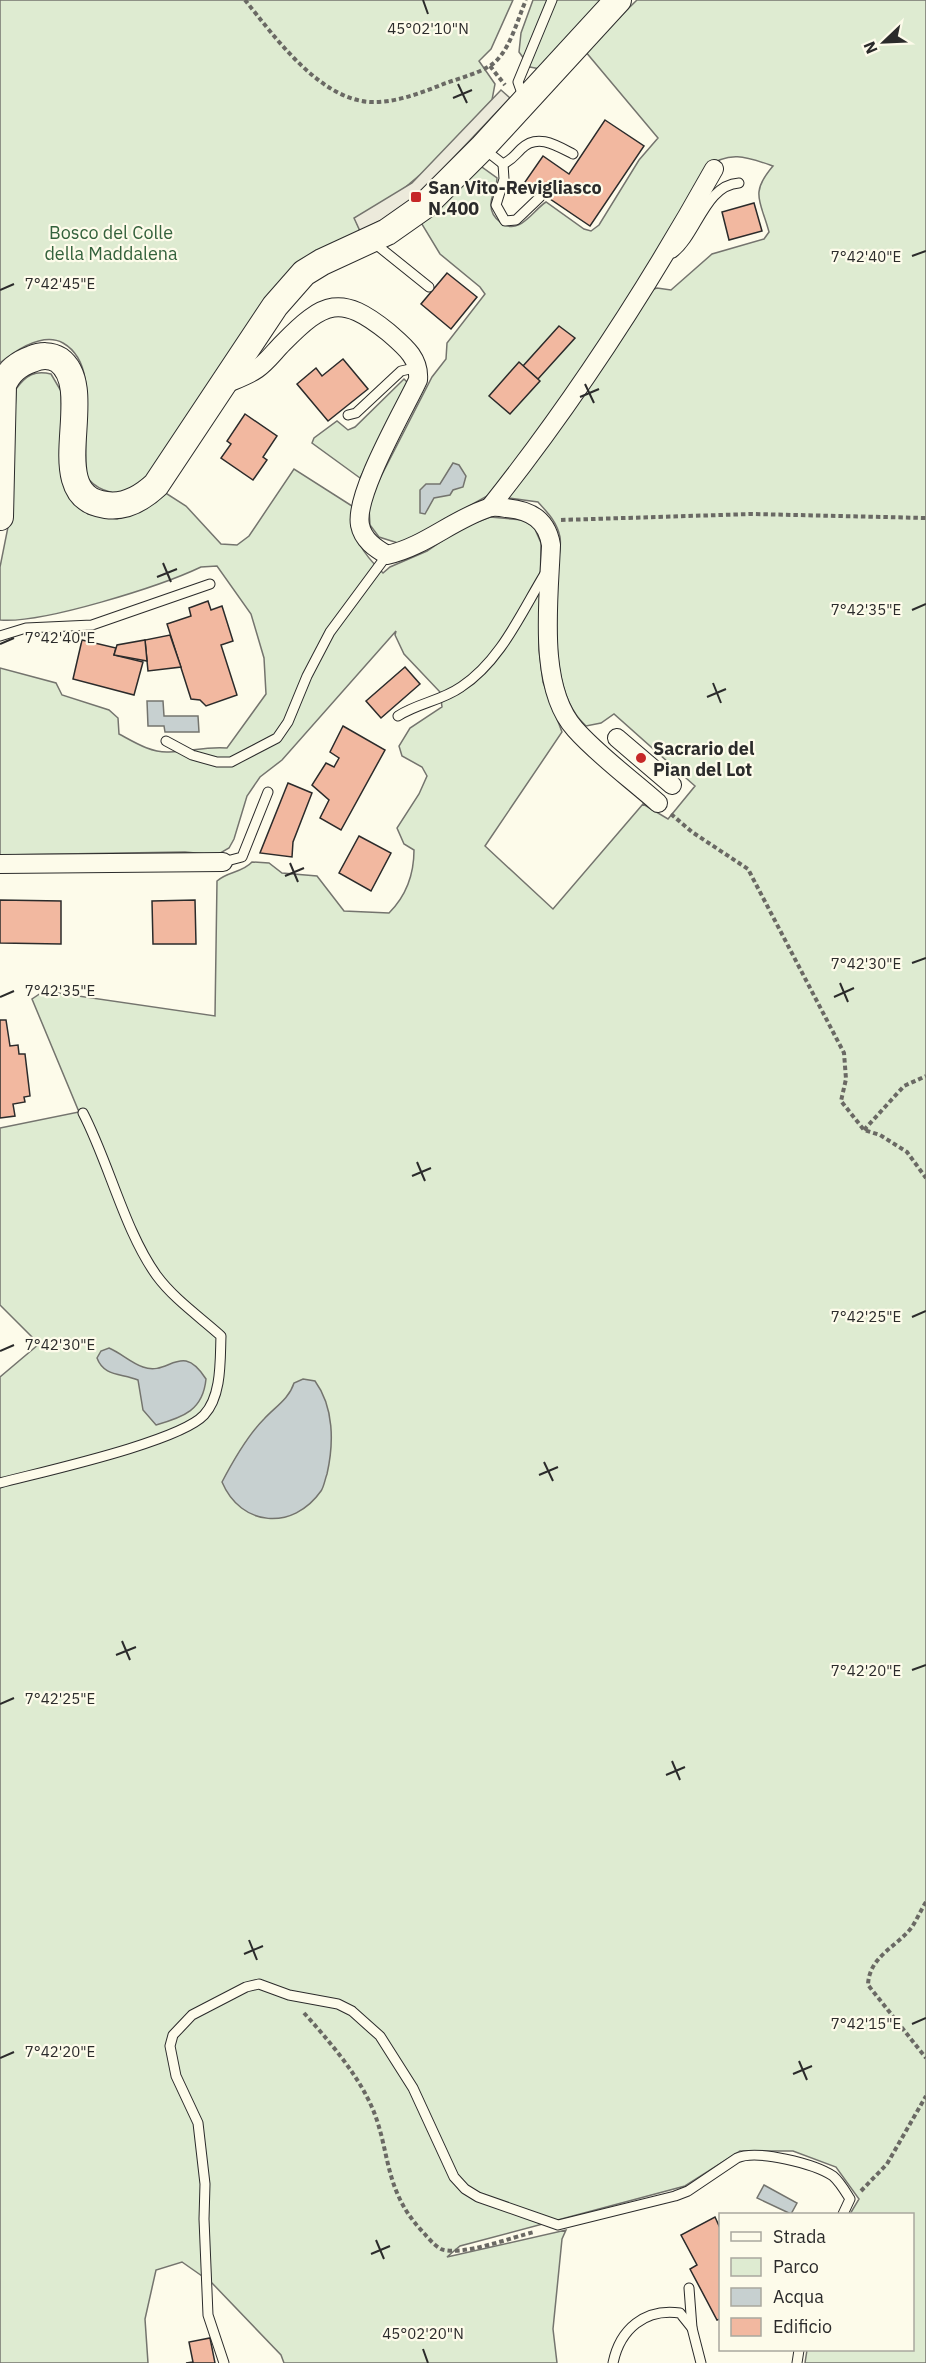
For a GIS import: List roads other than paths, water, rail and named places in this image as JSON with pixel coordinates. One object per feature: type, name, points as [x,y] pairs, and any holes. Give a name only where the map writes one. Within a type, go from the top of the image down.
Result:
[{"type":"street","points":[[0,517],[3,385],[7,375],[24,362],[47,356],[64,365],[73,385],[73,471],[84,496],[94,503],[108,506],[133,502],[156,485],[275,306],[304,273],[322,262],[371,240],[424,206],[482,148],[618,0]]},
{"type":"street","points":[[223,386],[255,370],[304,322],[325,309],[352,308],[364,313],[403,345],[419,367],[418,380],[367,486],[360,510],[360,525],[367,540],[387,555],[405,552],[455,523],[490,507],[600,361],[663,260],[714,169]]},
{"type":"street","points":[[490,507],[530,512],[542,522],[549,533],[551,679],[557,698],[575,730],[658,803]]},
{"type":"street","points":[[617,738],[672,785]]},
{"type":"street","points":[[0,864],[223,862]]},
{"type":"lane","points":[[525,101],[518,82],[552,0]]},
{"type":"lane","points":[[503,164],[513,160],[522,148],[535,140],[546,141],[573,154]]},
{"type":"lane","points":[[482,148],[503,164],[504,179],[496,205],[505,221],[516,220],[529,211],[540,197]]},
{"type":"lane","points":[[663,260],[676,251],[716,193],[727,184],[739,183]]},
{"type":"lane","points":[[371,240],[429,287]]},
{"type":"lane","points":[[348,415],[356,412],[401,371],[419,367]]},
{"type":"lane","points":[[166,741],[192,755],[217,762],[231,762],[277,738],[288,723],[312,666],[330,632],[387,555]]},
{"type":"lane","points":[[398,716],[413,706],[443,698],[480,672],[502,645],[550,565]]},
{"type":"lane","points":[[0,636],[26,628],[93,625],[210,584]]},
{"type":"lane","points":[[223,862],[242,856],[268,792]]},
{"type":"lane","points":[[0,1483],[119,1451],[190,1424],[205,1415],[214,1394],[220,1370],[221,1336],[158,1277],[141,1250],[98,1142],[83,1113]]},
{"type":"lane","points":[[224,2363],[208,2316],[205,2184],[198,2123],[176,2076],[170,2046],[173,2035],[192,2015],[246,1987],[259,1984],[289,1995],[338,2004],[352,2011],[380,2036],[413,2088],[454,2177],[465,2189],[478,2197],[558,2225],[675,2196],[745,2155],[810,2166],[833,2176],[850,2199],[843,2213]]},
{"type":"lane","points":[[689,2288],[692,2328],[701,2363]]},
{"type":"lane","points":[[612,2363],[616,2345],[646,2316],[665,2311],[680,2313],[692,2328]]},
{"type":"water","points":[[453,463],[459,465],[466,476],[463,487],[453,490],[450,495],[434,498],[425,514],[420,513],[420,490],[426,484],[440,484]]},
{"type":"water","points":[[147,701],[163,701],[164,716],[198,716],[199,732],[165,732],[164,726],[148,726]]},
{"type":"water","points":[[109,1348],[143,1367],[152,1369],[175,1362],[189,1362],[206,1379],[201,1398],[190,1411],[156,1425],[143,1410],[138,1380],[114,1374],[100,1364],[97,1358],[101,1351]]},
{"type":"water","points":[[303,1379],[315,1381],[326,1402],[329,1414],[331,1450],[323,1487],[309,1504],[296,1513],[282,1518],[254,1515],[242,1508],[231,1497],[222,1482],[252,1433],[285,1398],[294,1383]]},
{"type":"water","points":[[764,2185],[797,2203],[792,2213],[789,2213],[757,2198]]},
{"type":"place","name":"San Vito-Revigliasco N.400","points":[[416,197]]},
{"type":"place","name":"Sacrario del Pian del Lot","points":[[641,758]]},
{"type":"park label","name":"Bosco del Colle della Maddalena","points":[[111,242]]}]
